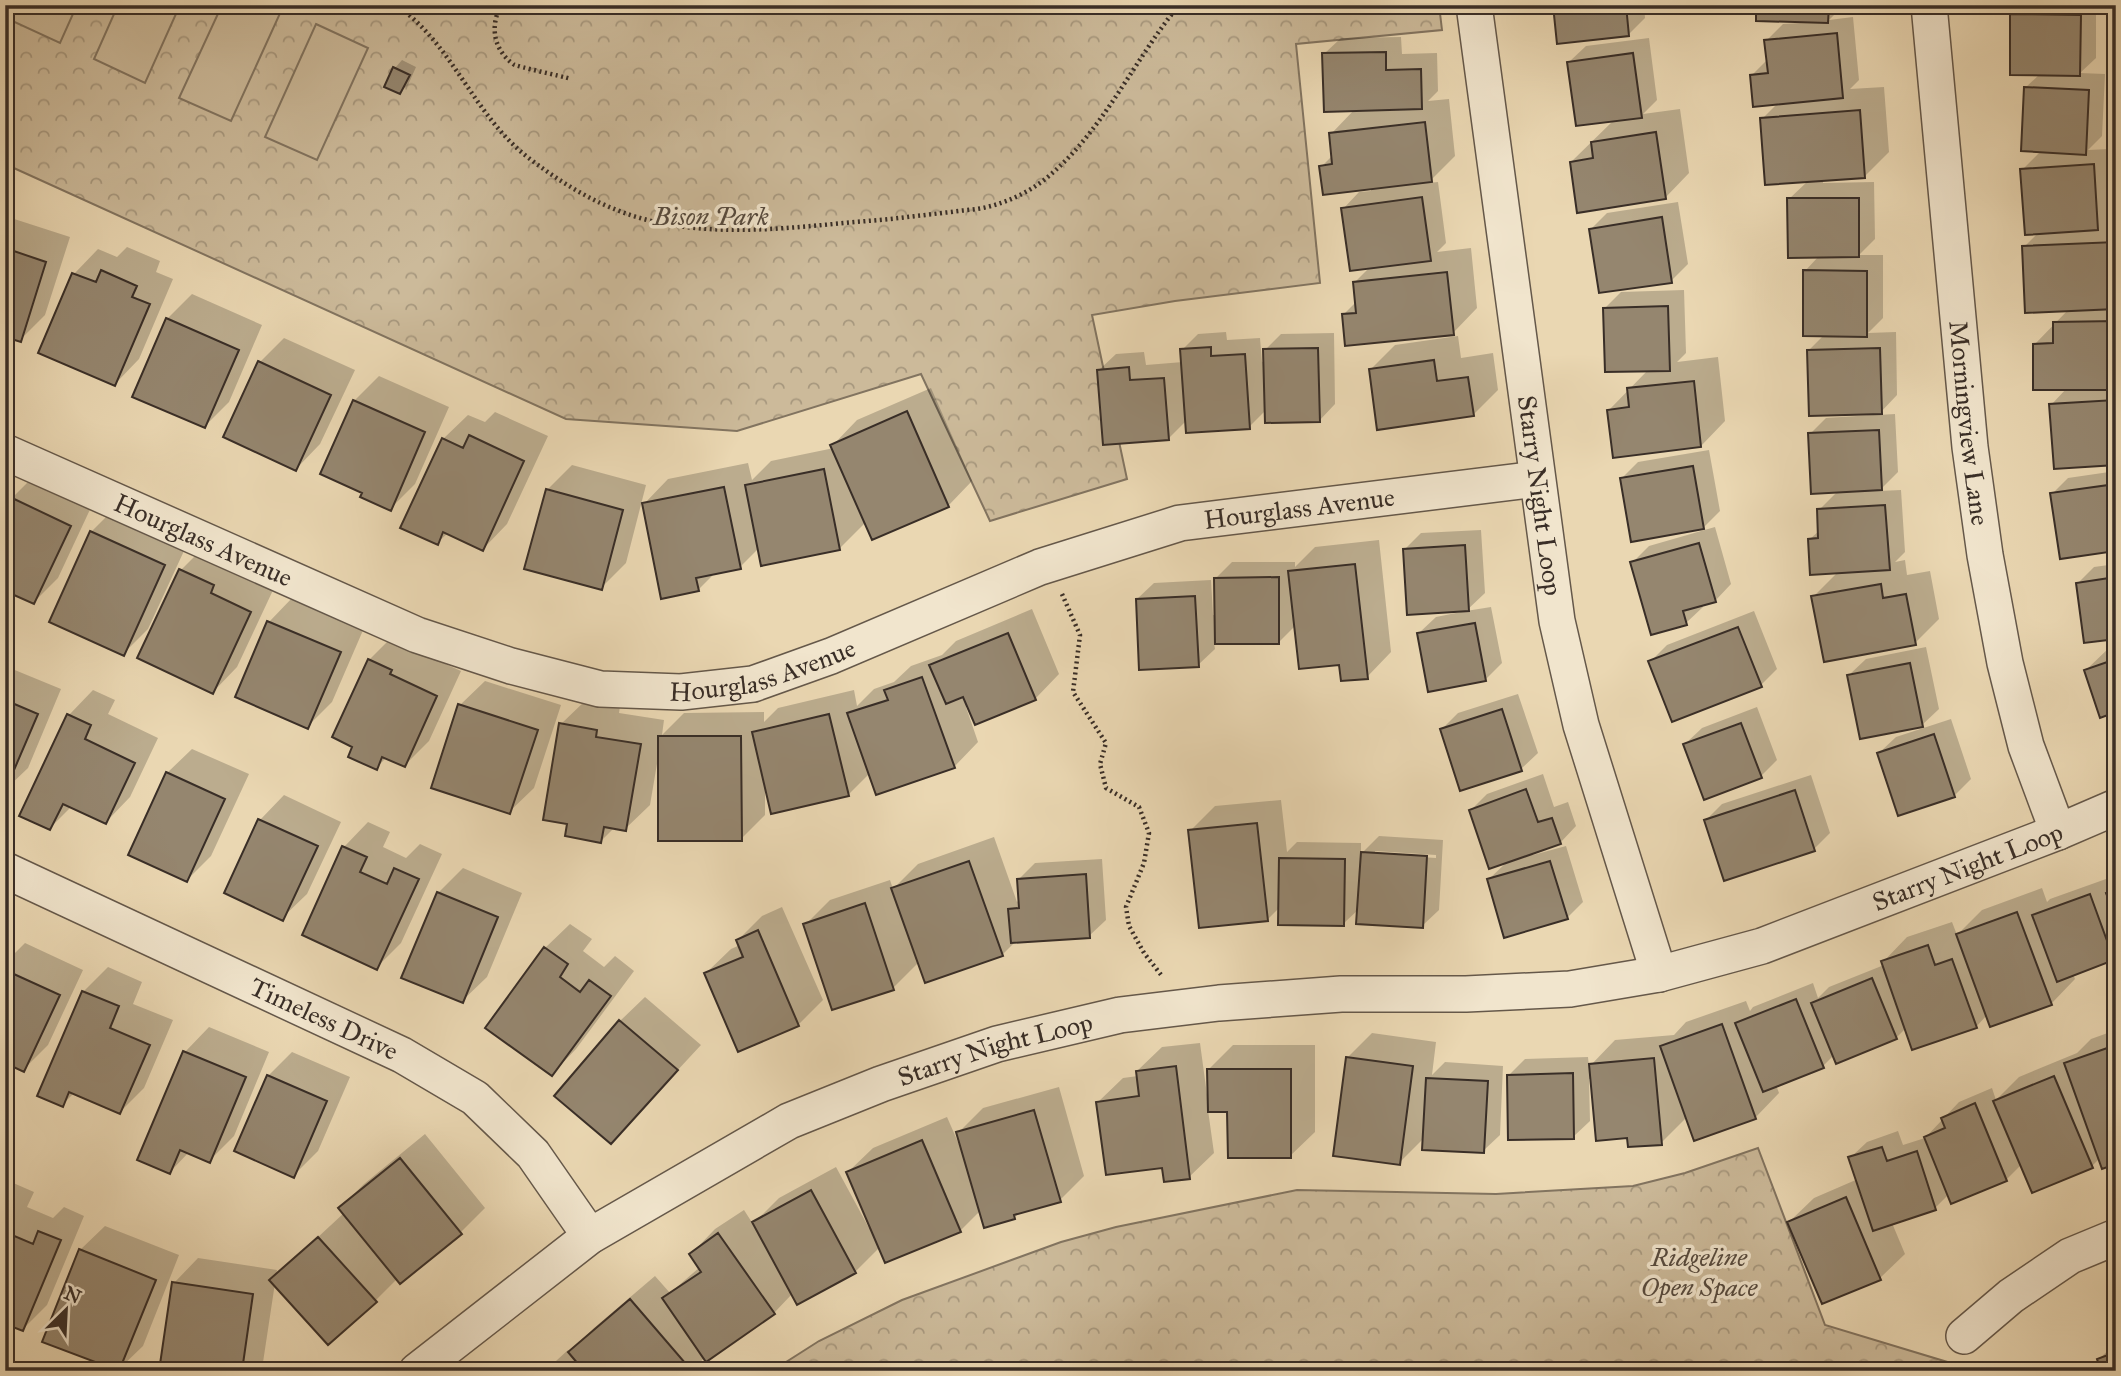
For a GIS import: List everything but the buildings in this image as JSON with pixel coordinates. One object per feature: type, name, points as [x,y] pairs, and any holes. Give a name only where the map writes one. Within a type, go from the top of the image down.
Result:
[{"type":"street","name":"Starry Night Loop","points":[[1474,5],[1557,621],[1581,725],[1659,974]]},
{"type":"street","name":"Morningview Lane","points":[[1929,5],[1970,447],[1985,555],[2005,663],[2026,746],[2058,832]]},
{"type":"street","name":"Hourglass Avenue","points":[[5,452],[417,635],[510,666],[600,689],[681,692],[753,684],[911,624],[970,596],[1050,564],[1180,523],[1537,479]]},
{"type":"street","name":"Starry Night Loop","points":[[417,1371],[590,1236],[789,1121],[881,1084],[997,1044],[1120,1015],[1186,1007],[1341,993],[1466,994],[1570,989],[1659,974],[1762,946],[2116,807]]},
{"type":"street","name":"Timeless Drive","points":[[5,870],[402,1055],[475,1098],[533,1154],[590,1236]]},
{"type":"street","points":[[1964,1336],[2011,1296],[2070,1256],[2116,1237]]},
{"type":"path","points":[[396,5],[440,45],[478,105],[501,134],[528,158],[570,187],[610,208],[655,222],[702,230],[762,230],[891,219],[987,207],[1021,195],[1044,179],[1093,128],[1179,5]]},
{"type":"path","points":[[501,5],[494,23],[493,35],[514,65],[571,79]]},
{"type":"path","points":[[1050,564],[1080,635],[1073,692],[1106,743],[1100,764],[1106,788],[1139,807],[1149,833],[1144,863],[1126,907],[1129,926],[1144,953],[1186,1007]]},
{"type":"green space","name":"Bison Park","points":[[5,5],[1439,5],[1442,30],[1296,44],[1320,283],[1175,301],[1092,315],[1127,479],[990,521],[921,374],[737,431],[566,419],[5,164]]},
{"type":"green space","points":[[14,5],[77,5],[60,43],[8,19]]},
{"type":"green space","points":[[118,5],[180,5],[145,83],[94,59]]},
{"type":"green space","points":[[222,5],[275,5],[282,9],[231,121],[179,98]]},
{"type":"green space","points":[[316,24],[368,48],[317,160],[265,137]]},
{"type":"green space","name":"Ridgeline Open Space","points":[[1758,1148],[1825,1325],[1954,1364],[1963,1371],[772,1371],[819,1341],[902,1300],[1061,1242],[1116,1227],[1297,1190],[1496,1194],[1633,1186],[1685,1173]]}]
